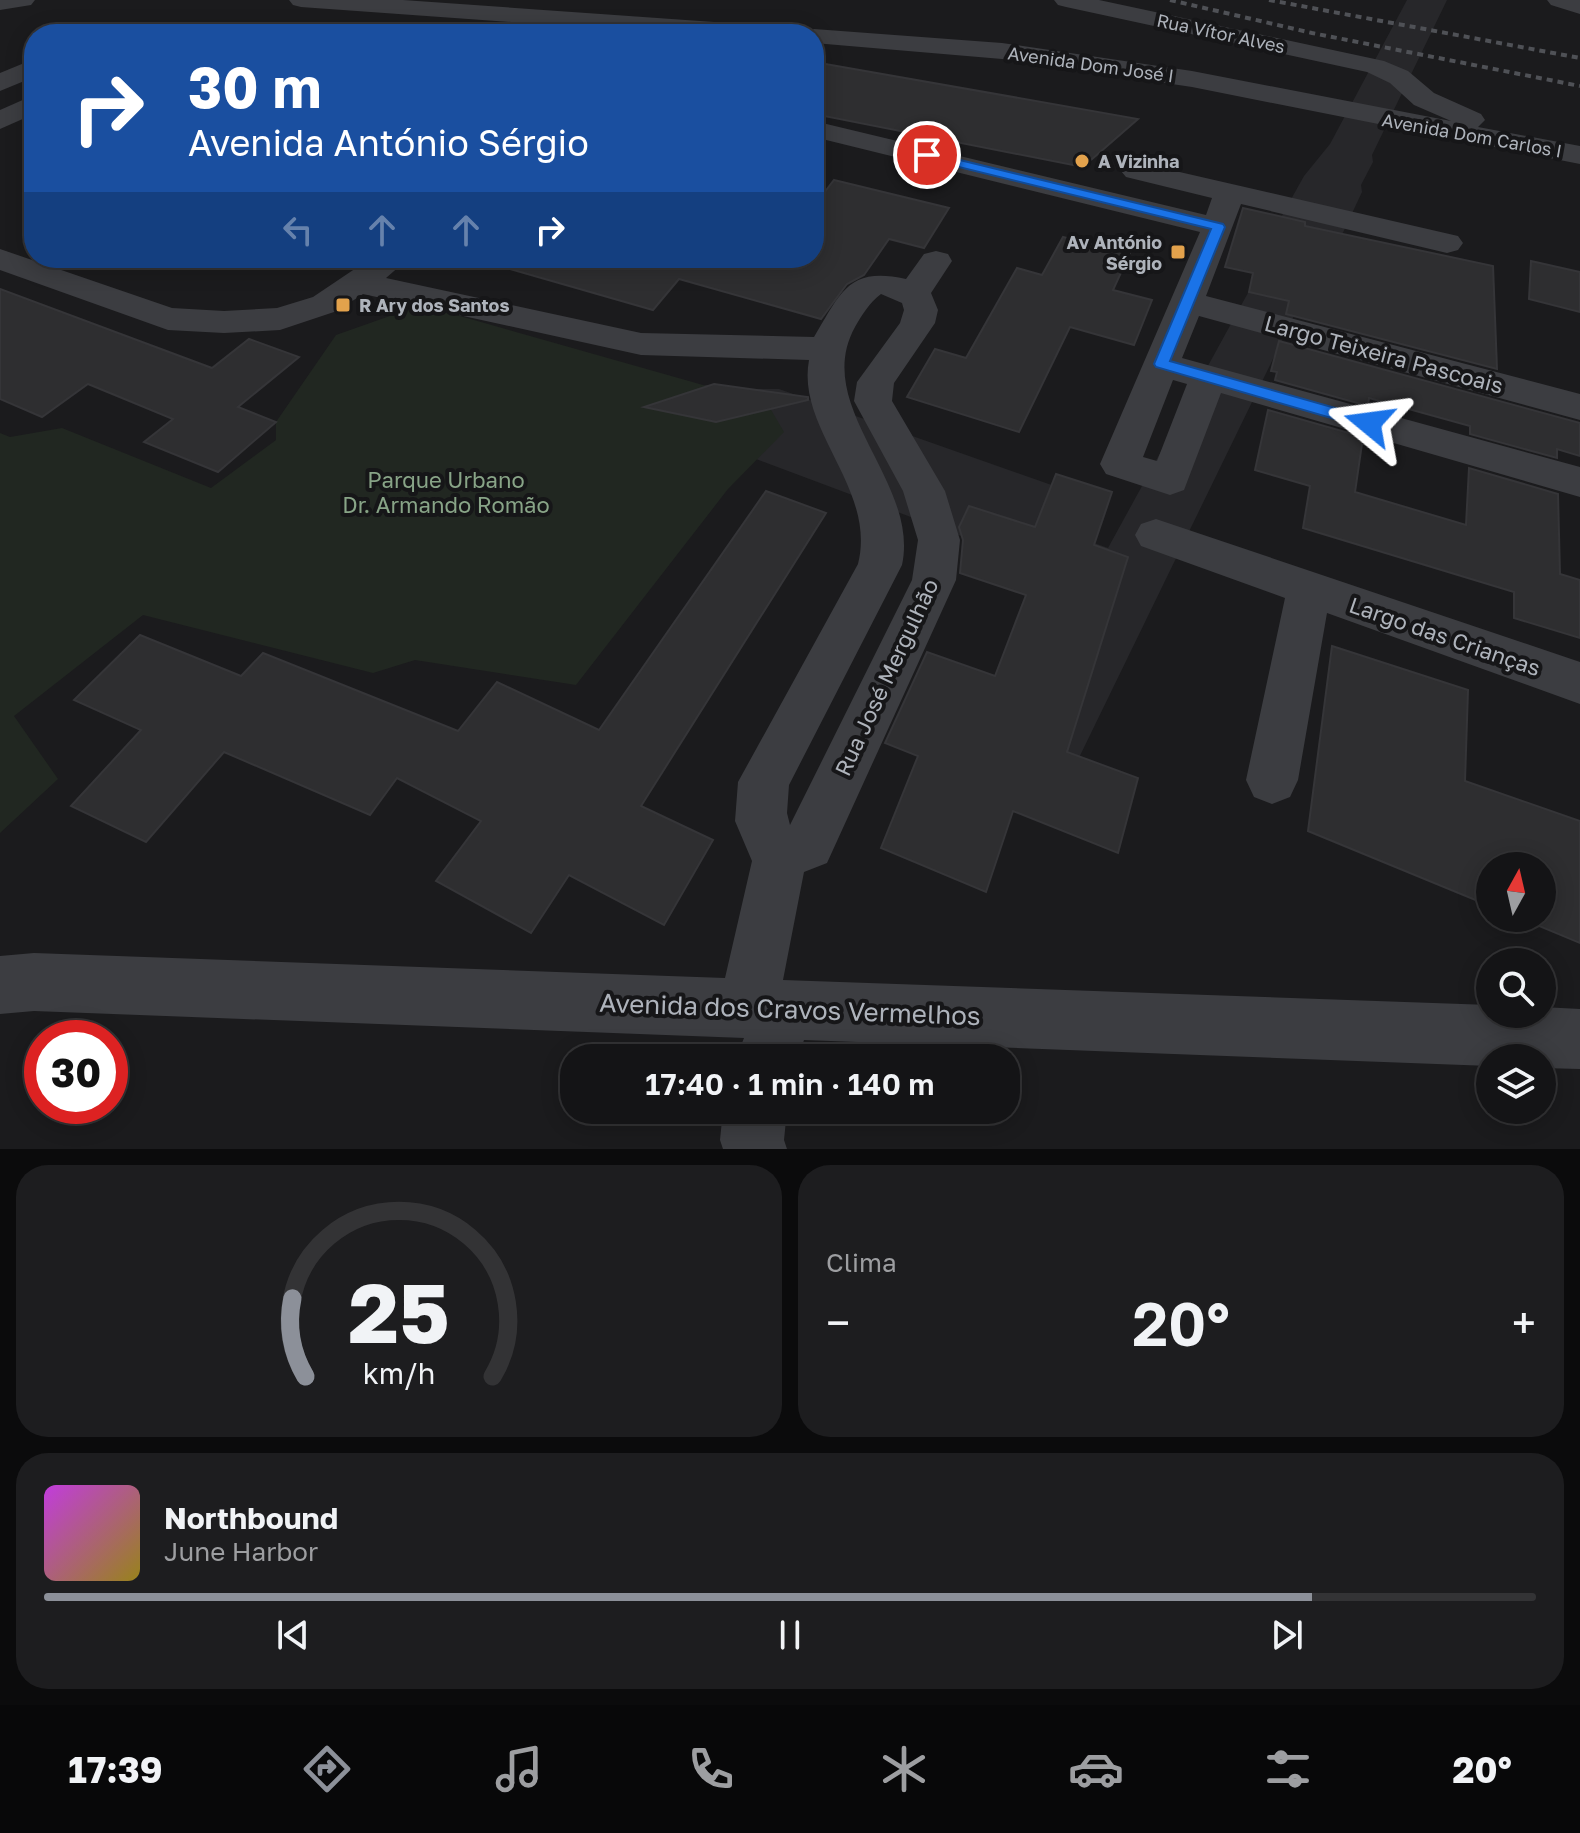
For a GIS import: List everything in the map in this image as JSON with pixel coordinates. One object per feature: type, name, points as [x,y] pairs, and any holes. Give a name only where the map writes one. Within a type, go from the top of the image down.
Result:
[{"type":"street","points":[[301,0],[552,24]]},
{"type":"street","name":"Rua Vítor Alves","points":[[1066,0],[1390,72],[1424,99],[1454,114],[1572,153]]},
{"type":"street","points":[[1559,0],[1580,7]]},
{"type":"street","points":[[353,4],[362,24]]},
{"type":"street","name":"Avenida Dom José I","points":[[824,37],[1002,51],[1254,90],[1364,115]]},
{"type":"street","name":"Rua Vítor Alves","points":[[1329,56],[1347,63],[1364,76],[1368,93],[1364,115]]},
{"type":"street","points":[[0,83],[24,72]]},
{"type":"street","points":[[0,121],[24,108]]},
{"type":"street","name":"Avenida Dom Carlos I","points":[[1364,115],[1572,153]]},
{"type":"street","points":[[824,132],[1213,239]]},
{"type":"street","points":[[824,158],[1213,239]]},
{"type":"street","points":[[1136,171],[1447,243]]},
{"type":"street","points":[[1208,377],[1170,480],[1120,464],[1229,193]]},
{"type":"street","points":[[0,259],[24,268]]},
{"type":"street","points":[[25,268],[168,319],[224,322],[280,319],[325,304],[380,268]]},
{"type":"street","name":"Rua José Mergulhão","points":[[925,278],[920,323],[874,385],[873,401],[924,491],[939,540],[934,580],[808,845],[780,855],[764,836],[761,805],[764,782],[880,565],[884,540],[874,498],[826,393],[827,349],[839,321],[867,286],[878,283],[899,286],[925,278]]},
{"type":"street","points":[[361,283],[641,344],[827,349]]},
{"type":"street","name":"Largo Teixeira Pascoais","points":[[1187,302],[1580,407]]},
{"type":"street","points":[[1162,364],[1580,482]]},
{"type":"street","name":"Largo das Crianças","points":[[1156,535],[1580,683]]},
{"type":"street","points":[[1272,780],[1309,589]]},
{"type":"street","points":[[767,1025],[780,855]]},
{"type":"street","name":"Avenida dos Cravos Vermelhos","points":[[0,985],[34,982],[767,1025],[1580,1039]]},
{"type":"street","points":[[754,1124],[752,1140],[755,1149]]},
{"type":"shaded area","points":[[1407,0],[1447,0],[1372,155],[1373,162],[1361,185],[1362,192],[1332,256],[1324,254],[1056,805],[1047,568],[732,450],[704,385],[725,385],[733,389],[779,389],[1080,495],[1064,532],[1108,548],[1277,240],[1270,237],[1304,176],[1330,144]]},
{"type":"green space","name":"Parque Urbano Dr. Armando Romão","points":[[421,305],[767,403],[784,432],[728,489],[576,685],[415,660],[373,673],[143,615],[14,716],[58,779],[0,833],[0,433],[10,437],[62,428],[211,488],[276,440],[276,422],[336,335]]},
{"type":"building","points":[[824,64],[1138,119],[1083,167],[824,116]]},
{"type":"building","points":[[834,180],[949,208],[924,248],[889,239],[864,275],[847,284],[821,319],[679,279],[653,310],[510,269],[824,268],[824,193]]},
{"type":"building","points":[[1243,208],[1305,222],[1305,226],[1493,266],[1497,369],[1286,314],[1289,301],[1249,292],[1253,273],[1225,267]]},
{"type":"building","points":[[1063,237],[1130,253],[1113,290],[1152,300],[1134,345],[1070,327],[1019,432],[907,397],[935,349],[966,358],[1017,268],[1042,275]]},
{"type":"building","points":[[1531,261],[1580,272],[1580,312],[1529,299]]},
{"type":"building","points":[[0,289],[212,368],[249,339],[299,357],[238,407],[276,422],[218,472],[144,442],[173,419],[88,384],[42,417],[0,399]]},
{"type":"building","points":[[1279,341],[1580,423],[1580,456],[1557,449],[1557,458],[1470,434],[1470,426],[1369,398],[1368,406],[1275,380],[1277,372],[1271,371]]},
{"type":"building","points":[[714,384],[808,397],[808,400],[716,422],[644,407]]},
{"type":"building","points":[[1268,410],[1363,437],[1355,492],[1466,525],[1469,468],[1558,494],[1560,574],[1580,580],[1580,638],[1514,618],[1514,592],[1303,528],[1310,486],[1255,470]]},
{"type":"building","points":[[1056,474],[1112,492],[1094,545],[1128,557],[1067,752],[1138,778],[1118,853],[1013,811],[986,892],[881,848],[918,756],[885,743],[927,652],[995,676],[1026,595],[960,573],[963,540],[959,527],[969,506],[1035,527]]},
{"type":"building","points":[[766,491],[826,513],[641,806],[713,840],[664,925],[569,875],[531,933],[436,881],[481,821],[397,778],[370,815],[224,752],[146,842],[71,806],[141,730],[74,700],[140,635],[241,676],[263,653],[458,731],[497,682],[599,730]]},
{"type":"building","points":[[1332,646],[1468,690],[1465,781],[1580,821],[1580,943],[1554,932],[1556,852],[1476,852],[1476,900],[1308,831]]},
{"type":"railway","points":[[1170,0],[1312,33],[1580,86]]},
{"type":"railway","points":[[1269,0],[1580,58]]},
{"type":"place","name":"A Vizinha","points":[[1082,161]]},
{"type":"place","name":"Av António Sérgio","points":[[1178,252]]},
{"type":"place","name":"R Ary dos Santos","points":[[343,305]]},
{"type":"route","points":[[927,155],[1218,227],[1162,364],[1369,423]]}]
